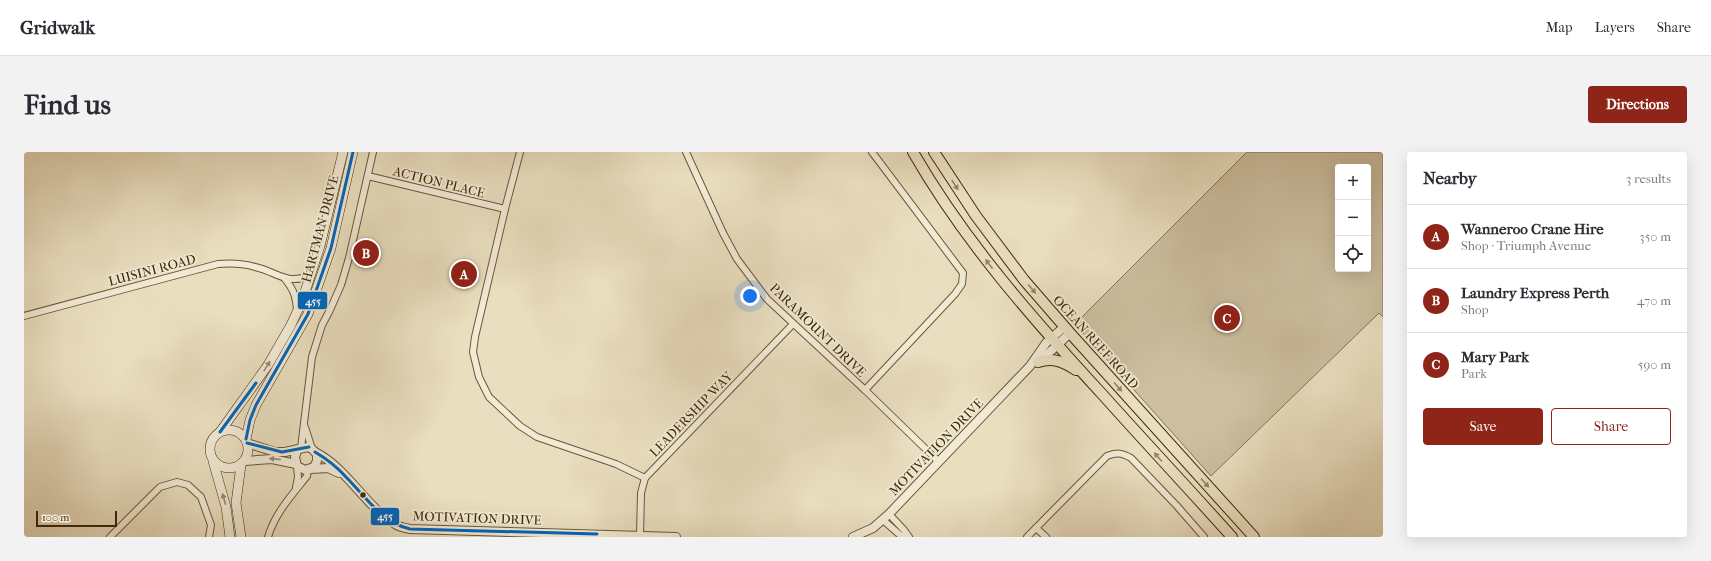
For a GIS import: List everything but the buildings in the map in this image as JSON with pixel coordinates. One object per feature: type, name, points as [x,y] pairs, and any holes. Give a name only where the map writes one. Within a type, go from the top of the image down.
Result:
[{"type":"main road","name":"HARTMAN DRIVE","points":[[220,432],[268,365],[297,313],[312,275],[343,152]]},
{"type":"main road","name":"HARTMAN DRIVE","points":[[247,441],[250,420],[256,405],[308,314],[331,248],[353,152]]},
{"type":"main road","points":[[912,152],[952,214],[992,268],[1054,341],[1232,537]]},
{"type":"main road","name":"OCEAN REEF ROAD","points":[[934,152],[999,249],[1067,330],[1254,537]]},
{"type":"main road","points":[[1034,364],[1047,360],[1059,361],[1068,365],[1089,380]]},
{"type":"main road","points":[[213,460],[223,468],[235,468],[242,463],[247,456],[247,441],[239,432],[234,430],[225,430],[213,438],[210,446],[213,460],[226,506],[230,537]]},
{"type":"main road","points":[[241,537],[236,496],[242,463]]},
{"type":"street","points":[[294,491],[297,482],[297,465],[295,457],[299,449],[304,422],[313,352],[322,325],[341,284],[349,258],[373,152]]},
{"type":"street","points":[[520,152],[504,209],[475,337],[473,352],[479,377],[489,397],[520,426],[537,437],[616,464],[645,478],[641,493],[640,535]]},
{"type":"street","name":"PARAMOUNT DRIVE","points":[[686,152],[723,233],[737,259],[767,299],[865,390],[938,461]]},
{"type":"street","points":[[865,390],[955,294],[962,284],[963,273],[872,152]]},
{"type":"street","name":"ACTION PLACE","points":[[368,176],[504,209]]},
{"type":"street","name":"LUISINI ROAD","points":[[24,316],[218,264],[236,262],[257,267],[286,279],[301,279],[312,275]]},
{"type":"street","points":[[286,279],[293,289],[296,297],[297,313]]},
{"type":"street","name":"LEADERSHIP WAY","points":[[645,478],[793,324]]},
{"type":"street","name":"MOTIVATION DRIVE","points":[[853,537],[873,528],[886,517],[938,461],[1034,364],[1054,341],[1067,330]]},
{"type":"street","points":[[268,537],[280,511],[317,461],[314,450],[306,434],[304,422]]},
{"type":"street","points":[[247,441],[275,452],[308,447],[314,450]]},
{"type":"street","name":"MOTIVATION DRIVE","points":[[314,450],[329,459],[385,516],[396,525],[410,529],[596,536],[640,535],[676,537]]},
{"type":"street","points":[[1027,537],[1108,456],[1114,453],[1124,453],[1130,458],[1177,506],[1204,537]]},
{"type":"street","points":[[242,463],[272,459],[297,465],[302,469],[310,469]]},
{"type":"street","name":"MOTIVATION DRIVE","points":[[310,469],[328,468],[345,476]]},
{"type":"street","points":[[110,537],[160,487],[177,482],[188,485],[201,497],[211,525],[209,537]]},
{"type":"street","points":[[886,517],[900,535],[905,537]]},
{"type":"street","points":[[886,517],[904,530],[909,537]]},
{"type":"street","points":[[1036,528],[1046,537]]},
{"type":"shaded area","points":[[1247,152],[1381,152],[1383,154],[1383,317],[1379,313],[1211,476],[1075,324]]},
{"type":"transit line","name":"455","points":[[246,439],[250,420],[256,405],[308,314],[331,248],[353,152]]},
{"type":"transit line","name":"455","points":[[220,432],[256,383]]},
{"type":"transit line","name":"455","points":[[247,443],[282,452],[309,447]]},
{"type":"transit line","name":"455","points":[[315,452],[328,460],[339,470],[382,515],[400,526],[410,529],[597,534]]},
{"type":"place","name":"Laundry Express Perth","points":[[366,253]]},
{"type":"place","name":"Wanneroo Crane Hire","points":[[464,274]]},
{"type":"place","name":"Mary Park","points":[[1227,318]]}]
